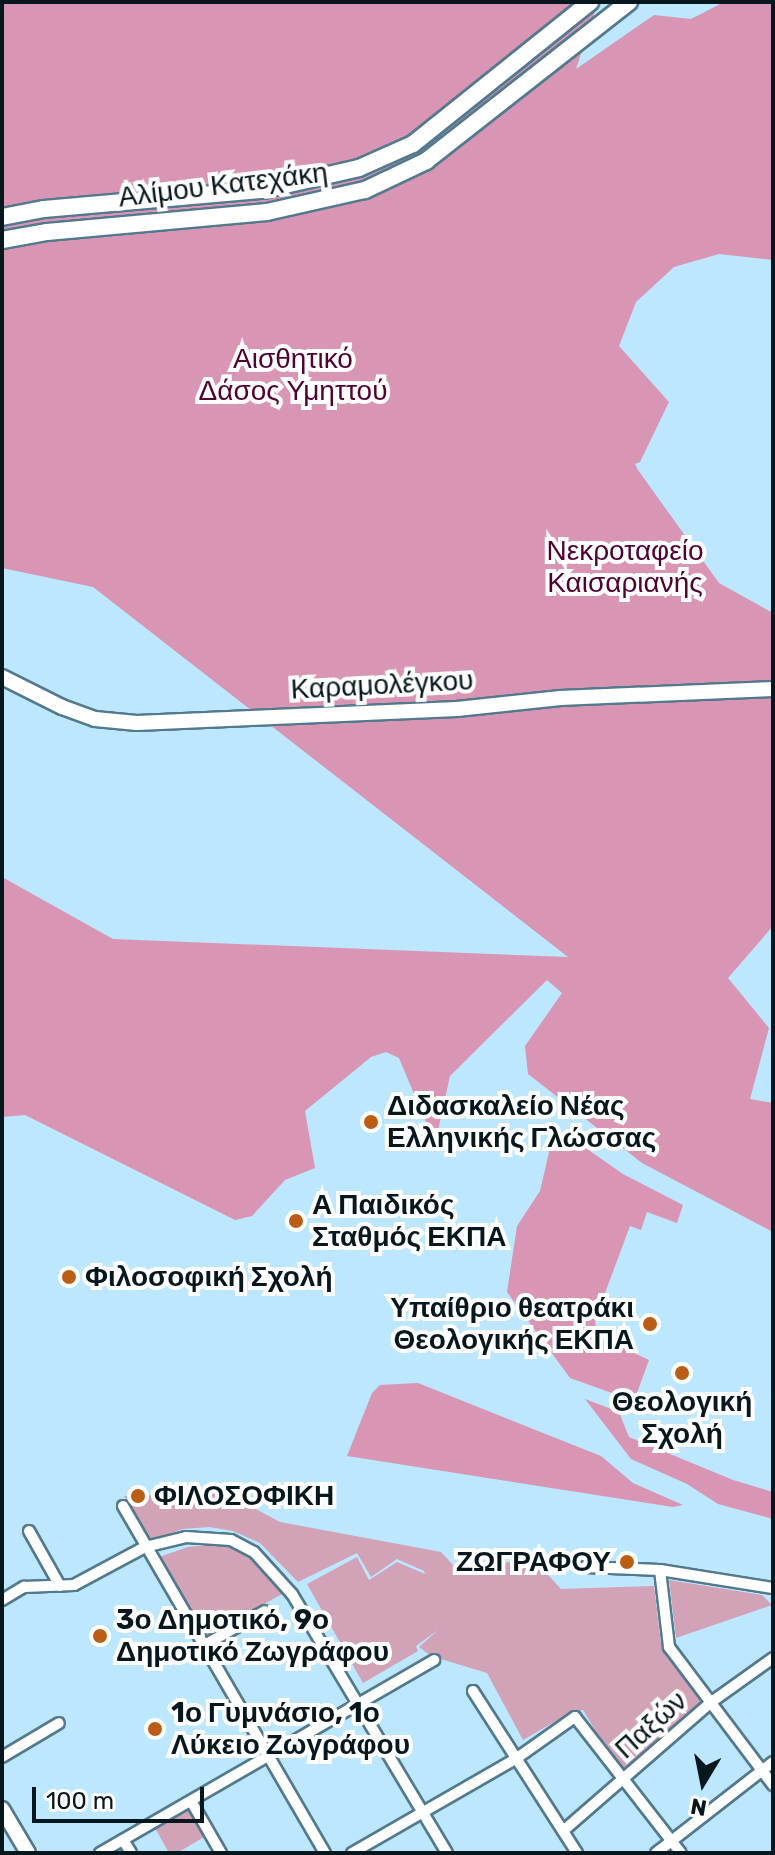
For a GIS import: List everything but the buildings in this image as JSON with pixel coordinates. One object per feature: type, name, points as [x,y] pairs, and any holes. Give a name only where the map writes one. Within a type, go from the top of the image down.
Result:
[{"type":"main road","name":"Αλίμου Κατεχάκη","points":[[2,217],[44,209],[263,190],[359,168],[413,144],[590,2]]},
{"type":"main road","name":"Αλίμου Κατεχάκη","points":[[2,240],[47,232],[267,212],[365,190],[426,161],[629,2]]},
{"type":"main road","name":"Καραμολέγκου","points":[[2,677],[95,719],[137,723],[457,709],[576,697],[773,689]]},
{"type":"main road","points":[[2,1809],[28,1853]]},
{"type":"street","points":[[123,1506],[325,1853]]},
{"type":"street","points":[[29,1531],[60,1586]]},
{"type":"street","points":[[2,1600],[24,1587],[74,1585],[145,1547],[186,1537],[231,1540],[254,1552],[287,1587],[447,1853]]},
{"type":"street","points":[[585,1567],[660,1570],[773,1588]]},
{"type":"street","points":[[660,1570],[669,1647],[773,1785]]},
{"type":"street","points":[[203,1646],[265,1611]]},
{"type":"street","name":"Παξών","points":[[563,1831],[625,1781],[710,1703],[773,1658]]},
{"type":"street","points":[[100,1853],[434,1660]]},
{"type":"street","points":[[473,1691],[577,1853]]},
{"type":"street","points":[[352,1853],[517,1758],[575,1717],[681,1853]]},
{"type":"street","points":[[2,1757],[59,1723]]},
{"type":"street","points":[[656,1853],[773,1762]]},
{"type":"street","points":[[191,1801],[221,1853]]},
{"type":"street","points":[[123,1840],[131,1853]]},
{"type":"shaded area","points":[[208,1492],[243,1502],[280,1522],[441,1552],[454,1566],[490,1573],[505,1562],[540,1566],[561,1589],[654,1586],[661,1644],[703,1703],[622,1775],[583,1710],[568,1714],[523,1740],[487,1673],[431,1656],[419,1647],[438,1630],[416,1646],[418,1651],[363,1683],[307,1584],[357,1557],[369,1580],[397,1562],[425,1574],[424,1571],[397,1559],[371,1577],[357,1553],[298,1582],[260,1543],[233,1531],[209,1527],[183,1529],[148,1541],[124,1496]]},
{"type":"shaded area","points":[[188,1547],[230,1547],[251,1559],[282,1594],[206,1637],[159,1557]]},
{"type":"shaded area","points":[[669,1580],[762,1595],[772,1605],[676,1638]]},
{"type":"shaded area","points":[[188,1809],[204,1837],[177,1853],[169,1853],[155,1828]]},
{"type":"green space","name":"Αισθητικό Δάσος Υμηττού","points":[[2,2],[598,2],[576,69],[654,15],[691,19],[724,2],[773,2],[773,260],[719,254],[674,267],[636,302],[619,346],[669,402],[640,462],[635,464],[638,470],[719,583],[773,613],[773,926],[728,978],[769,1028],[750,1099],[773,1103],[773,1232],[642,1163],[528,1074],[525,1046],[562,993],[547,980],[450,1076],[435,1144],[399,1058],[386,1052],[371,1057],[305,1111],[315,1168],[285,1180],[252,1216],[235,1220],[25,1115],[2,1117],[2,877],[113,939],[568,957],[93,587],[2,568]]},
{"type":"green space","points":[[553,1135],[567,1135],[623,1174],[683,1205],[677,1223],[647,1212],[641,1230],[630,1226],[595,1320],[597,1336],[649,1360],[634,1401],[570,1378],[507,1292],[517,1226],[540,1191]]},
{"type":"green space","points":[[418,1383],[601,1456],[633,1483],[683,1505],[673,1507],[347,1456],[372,1393],[380,1385]]},
{"type":"green space","points":[[585,1399],[619,1412],[629,1437],[733,1480],[773,1492],[773,1519],[718,1504],[687,1484],[631,1459]]},
{"type":"place","name":"Διδασκαλείο Νέας Ελληνικής Γλώσσας","points":[[371,1122]]},
{"type":"place","name":"Α Παιδικός Σταθμός ΕΚΠΑ","points":[[296,1221]]},
{"type":"place","name":"Φιλοσοφική Σχολή","points":[[69,1277]]},
{"type":"place","name":"Υπαίθριο θεατράκι Θεολογικής ΕΚΠΑ","points":[[650,1324]]},
{"type":"place","name":"Θεολογική Σχολή","points":[[682,1373]]},
{"type":"place","name":"ΦΙΛΟΣΟΦΙΚΗ","points":[[138,1496]]},
{"type":"place","name":"ΖΩΓΡΑΦΟΥ","points":[[627,1562]]},
{"type":"place","name":"3ο Δημοτικό, 9ο Δημοτικό Ζωγράφου","points":[[100,1636]]},
{"type":"place","name":"1ο Γυμνάσιο, 1ο Λύκειο Ζωγράφου","points":[[155,1729]]},
{"type":"park label","name":"Νεκροταφείο Καισαριανής","points":[[625,567]]}]
